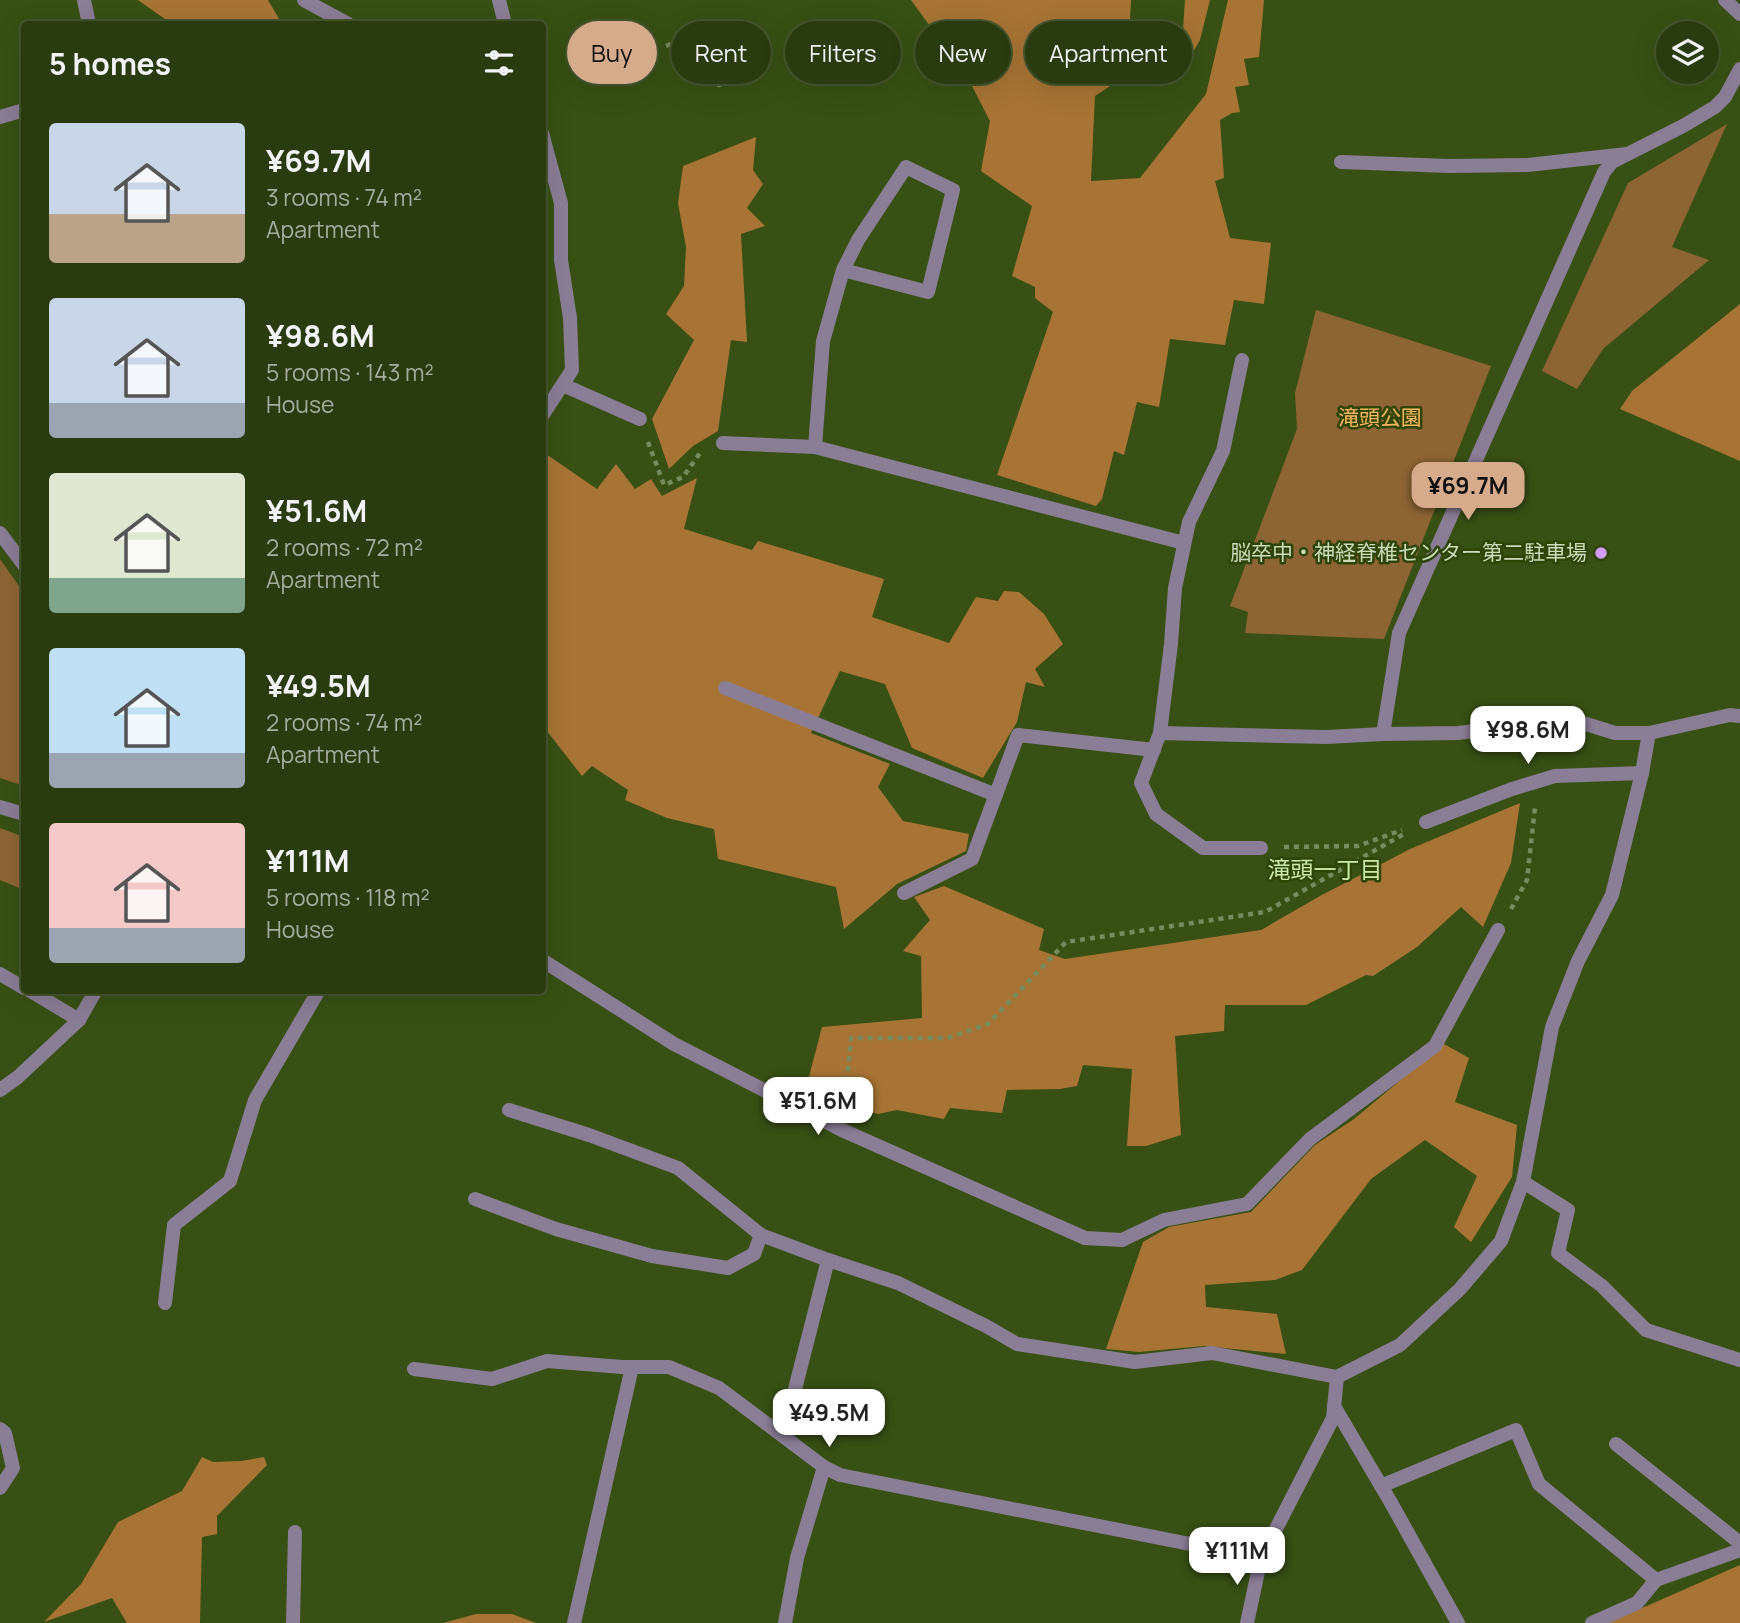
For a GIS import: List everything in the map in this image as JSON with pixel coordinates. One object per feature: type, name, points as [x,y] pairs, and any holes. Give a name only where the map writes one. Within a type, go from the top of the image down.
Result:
[{"type":"street","points":[[84,0],[88,21]]},
{"type":"street","points":[[304,0],[342,21]]},
{"type":"street","points":[[499,0],[504,21]]},
{"type":"street","points":[[1725,0],[1740,14]]},
{"type":"street","points":[[1383,734],[1399,633],[1605,172],[1612,162],[1715,107],[1725,97],[1740,69]]},
{"type":"street","points":[[0,117],[21,111]]},
{"type":"street","points":[[546,148],[561,203],[561,260],[570,318],[572,370],[546,410]]},
{"type":"street","points":[[1341,162],[1450,166],[1528,165],[1628,153]]},
{"type":"street","points":[[815,447],[823,341],[843,270],[858,240],[906,167],[953,190],[928,292],[843,270]]},
{"type":"street","points":[[1242,360],[1223,451],[1189,522],[1175,587],[1160,733],[1141,783],[1156,814],[1203,848],[1261,848]]},
{"type":"street","points":[[563,385],[640,419]]},
{"type":"street","points":[[723,443],[815,447],[1184,543]]},
{"type":"street","points":[[0,533],[21,561]]},
{"type":"street","points":[[724,688],[996,795]]},
{"type":"street","points":[[1160,733],[1326,737],[1458,733],[1570,719],[1615,733],[1649,733],[1730,715],[1740,716]]},
{"type":"street","points":[[509,1110],[589,1135],[678,1168],[761,1235],[898,1283],[1017,1344],[1135,1362],[1212,1353],[1337,1377],[1400,1345],[1460,1289],[1501,1241],[1523,1182],[1552,1027],[1578,961],[1612,895],[1649,733]]},
{"type":"street","points":[[904,893],[972,859],[1018,735],[1154,750]]},
{"type":"street","points":[[1426,822],[1512,789],[1556,776],[1642,773]]},
{"type":"street","points":[[0,807],[21,813]]},
{"type":"street","points":[[546,963],[674,1044],[842,1130],[1085,1238],[1122,1240],[1164,1220],[1247,1204],[1310,1139],[1435,1046],[1498,930]]},
{"type":"street","points":[[0,974],[21,986]]},
{"type":"street","points":[[35,994],[79,1020]]},
{"type":"street","points":[[0,1090],[18,1077],[79,1020],[94,994]]},
{"type":"street","points":[[165,1303],[174,1225],[230,1181],[255,1100],[317,994]]},
{"type":"street","points":[[1523,1182],[1568,1210],[1558,1253],[1602,1286],[1646,1330],[1740,1360]]},
{"type":"street","points":[[475,1199],[556,1229],[652,1256],[728,1268],[754,1254],[761,1235]]},
{"type":"street","points":[[783,1436],[828,1260]]},
{"type":"street","points":[[414,1369],[492,1379],[547,1361],[669,1367],[719,1388],[824,1467],[840,1475],[1261,1558]]},
{"type":"street","points":[[574,1623],[632,1367]]},
{"type":"street","points":[[1247,1623],[1261,1558],[1333,1418],[1337,1377]]},
{"type":"street","points":[[1334,1406],[1458,1623]]},
{"type":"street","points":[[0,1429],[5,1433],[13,1468],[0,1488]]},
{"type":"street","points":[[1381,1486],[1516,1430],[1539,1484],[1656,1580]]},
{"type":"street","points":[[1616,1444],[1740,1543]]},
{"type":"street","points":[[785,1623],[797,1559],[824,1467]]},
{"type":"street","points":[[293,1623],[295,1532]]},
{"type":"street","points":[[1592,1623],[1637,1603],[1656,1580],[1740,1550]]},
{"type":"path","points":[[666,46],[671,44]]},
{"type":"path","points":[[640,419],[664,485],[683,477],[702,452],[723,443]]},
{"type":"path","points":[[1498,930],[1506,914],[1515,905],[1527,880],[1537,781]]},
{"type":"path","points":[[1261,848],[1358,846],[1426,822]]},
{"type":"path","points":[[842,1130],[851,1038],[948,1038],[988,1024],[1066,942],[1265,912],[1426,822]]},
{"type":"green space","points":[[1727,124],[1672,247],[1709,260],[1603,349],[1577,389],[1542,371],[1628,183]]},
{"type":"green space","name":"滝頭公園","points":[[1316,310],[1491,366],[1384,639],[1245,633],[1248,612],[1230,606],[1297,429],[1295,393]]},
{"type":"green space","points":[[0,559],[21,589],[21,785],[0,778]]},
{"type":"green space","points":[[0,828],[21,836],[21,889],[0,880]]},
{"type":"shaded area","points":[[138,0],[268,0],[280,21],[168,21]]},
{"type":"shaded area","points":[[911,0],[1131,0],[1130,21],[1025,21],[1025,84],[1113,84],[1095,96],[1091,181],[1140,178],[1206,94],[1228,0],[1264,0],[1259,57],[1244,59],[1249,85],[1235,87],[1240,112],[1220,120],[1224,178],[1215,181],[1230,238],[1271,243],[1264,304],[1234,300],[1225,345],[1170,339],[1159,407],[1137,402],[1124,455],[1114,451],[1102,499],[1096,506],[997,475],[1053,312],[1035,298],[1035,287],[1012,276],[1032,206],[981,171],[990,121],[971,84],[1011,84],[1011,21],[926,21]]},
{"type":"shaded area","points":[[1185,0],[1210,0],[1200,40],[1192,54],[1192,21],[1184,21]]},
{"type":"shaded area","points":[[756,137],[753,170],[763,184],[747,208],[765,226],[741,234],[747,342],[731,340],[718,431],[693,446],[669,469],[652,419],[694,340],[666,314],[684,286],[686,247],[678,203],[683,166]]},
{"type":"shaded area","points":[[1740,304],[1740,461],[1620,409],[1632,391]]},
{"type":"shaded area","points":[[546,454],[597,489],[616,464],[635,489],[651,479],[662,496],[697,478],[684,529],[752,550],[758,541],[884,579],[872,617],[949,643],[976,597],[998,601],[1004,591],[1019,592],[1044,614],[1063,644],[1035,669],[1045,687],[1026,682],[1017,722],[983,778],[912,748],[885,684],[840,671],[811,733],[890,764],[878,787],[903,821],[969,834],[966,851],[897,884],[844,929],[836,887],[718,859],[714,829],[667,818],[625,800],[628,790],[592,766],[582,776],[546,730]]},
{"type":"shaded area","points":[[1520,803],[1511,863],[1483,927],[1461,907],[1417,947],[1373,976],[1366,975],[1306,1005],[1225,1005],[1224,1031],[1175,1036],[1181,1135],[1146,1146],[1127,1146],[1132,1069],[1083,1065],[1077,1086],[1007,1090],[1002,1113],[950,1108],[944,1119],[897,1110],[878,1114],[821,1100],[806,1088],[822,1027],[922,1018],[921,956],[903,951],[930,920],[914,897],[944,886],[1044,929],[1039,950],[1065,959],[1261,930],[1410,849]]},
{"type":"shaded area","points":[[1444,1044],[1469,1058],[1455,1102],[1517,1125],[1512,1177],[1471,1242],[1454,1227],[1477,1176],[1425,1140],[1371,1179],[1302,1270],[1275,1280],[1205,1285],[1206,1307],[1277,1314],[1286,1354],[1203,1346],[1139,1352],[1106,1349],[1143,1242],[1169,1227],[1251,1212],[1315,1145],[1354,1119]]},
{"type":"shaded area","points":[[202,1457],[213,1462],[264,1457],[267,1465],[217,1516],[217,1534],[202,1537],[200,1623],[127,1623],[112,1598],[44,1622],[81,1584],[118,1522],[182,1491]]},
{"type":"shaded area","points":[[1740,1565],[1740,1623],[1608,1623]]},
{"type":"shaded area","points":[[476,1614],[512,1614],[536,1623],[443,1623]]},
{"type":"place","name":"脳卒中・神経脊椎センター第二駐車場","points":[[1601,553]]},
{"type":"district","name":"滝頭一丁目","points":[[1325,870]]}]
